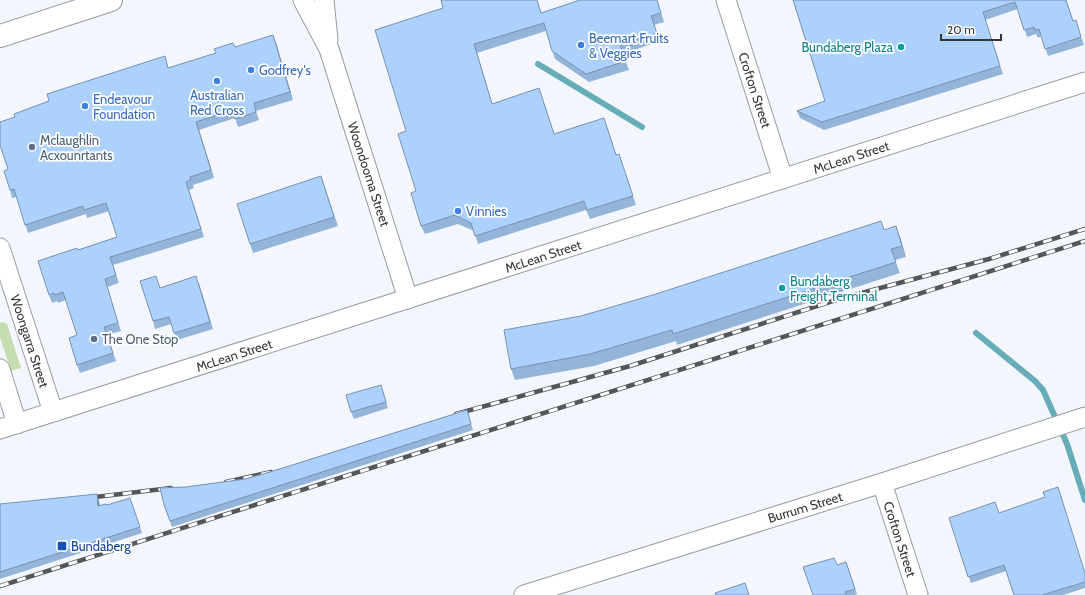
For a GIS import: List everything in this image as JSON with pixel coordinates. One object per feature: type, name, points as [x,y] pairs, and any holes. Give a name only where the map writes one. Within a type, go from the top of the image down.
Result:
[{"type":"street","points":[[0,36],[111,0]]},
{"type":"street","name":"Woondooma Street","points":[[303,0],[329,49],[408,299]]},
{"type":"street","name":"Woondooma Street","points":[[324,0],[329,49]]},
{"type":"street","name":"Crofton Street","points":[[726,0],[783,179]]},
{"type":"street","name":"McLean Street","points":[[9,426],[1085,82]]},
{"type":"street","name":"Woongarra Street","points":[[0,248],[53,412]]},
{"type":"street","points":[[0,369],[9,426]]},
{"type":"street","name":"Burrum Street","points":[[524,595],[882,483],[1077,419]]},
{"type":"street","name":"Crofton Street","points":[[882,483],[918,595]]},
{"type":"green space","points":[[3,322],[7,324],[21,368],[11,371],[0,337],[0,323]]},
{"type":"building","points":[[441,0],[537,0],[541,13],[580,0],[657,0],[661,13],[651,16],[657,33],[620,45],[626,61],[586,74],[552,51],[544,23],[474,44],[492,104],[539,88],[554,134],[604,118],[616,155],[619,154],[633,196],[587,210],[584,201],[475,236],[471,223],[455,215],[421,226],[411,193],[416,191],[398,134],[406,131],[375,30],[443,8]]},
{"type":"building","name":"Bundaberg Plaza","points":[[793,0],[1066,0],[1073,21],[1076,20],[1081,37],[1045,49],[1039,29],[1035,30],[1034,27],[1024,30],[1015,2],[983,12],[1000,66],[822,122],[797,111],[825,101]]},
{"type":"building","points":[[273,35],[290,92],[254,103],[256,112],[235,119],[232,110],[196,122],[211,170],[190,177],[191,180],[186,182],[201,229],[110,257],[116,275],[105,279],[118,323],[104,327],[113,353],[77,365],[69,338],[77,335],[63,292],[55,295],[54,293],[49,295],[38,261],[117,237],[106,203],[84,210],[83,206],[25,225],[14,189],[10,190],[4,171],[8,169],[0,145],[0,122],[15,117],[14,114],[49,101],[47,94],[165,56],[168,68],[216,53],[214,49],[233,43],[235,47]]},
{"type":"building","points":[[321,176],[334,217],[250,244],[237,204]]},
{"type":"building","points":[[881,221],[884,230],[896,226],[902,246],[891,249],[896,262],[673,334],[672,330],[590,354],[511,369],[504,330],[581,316],[656,294]]},
{"type":"building","points":[[156,276],[160,288],[196,276],[210,322],[174,333],[169,317],[153,321],[140,281]]},
{"type":"building","points":[[381,385],[386,402],[351,412],[346,395]]},
{"type":"building","points":[[467,410],[471,424],[170,521],[164,505],[160,488],[186,487],[245,479]]},
{"type":"building","points":[[1058,487],[1085,573],[1085,582],[1042,595],[1014,595],[1004,565],[968,577],[949,518],[995,502],[999,513],[1045,497],[1043,492]]},
{"type":"building","points":[[97,494],[98,506],[107,505],[130,498],[140,527],[0,572],[0,504]]},
{"type":"building","points":[[834,558],[837,565],[846,562],[855,589],[845,592],[847,595],[813,595],[803,567]]},
{"type":"building","points":[[745,583],[749,595],[716,595],[715,593]]},
{"type":"waterway","points":[[538,64],[642,127]]},
{"type":"waterway","points":[[976,333],[1035,381],[1043,390],[1067,444],[1085,500]]},
{"type":"railway","points":[[456,414],[630,366],[839,299],[989,259],[1085,229]]},
{"type":"railway","points":[[0,586],[1085,241]]},
{"type":"railway","points":[[226,482],[271,472]]},
{"type":"railway","points":[[87,498],[171,488]]},
{"type":"place","name":"Beemart Fruits & Veggies","points":[[581,45]]},
{"type":"place","name":"Bundaberg Plaza","points":[[901,47]]},
{"type":"place","name":"Godfrey's","points":[[251,70]]},
{"type":"place","name":"Australian Red Cross","points":[[217,81]]},
{"type":"place","name":"Endeavour Foundation","points":[[85,106]]},
{"type":"place","name":"Mclaughlin Acxounrtants","points":[[32,147]]},
{"type":"place","name":"Vinnies","points":[[458,211]]},
{"type":"place","name":"Bundaberg Freight Terminal","points":[[782,288]]},
{"type":"place","name":"The One Stop","points":[[94,339]]},
{"type":"place","name":"Bundaberg","points":[[62,546]]}]
